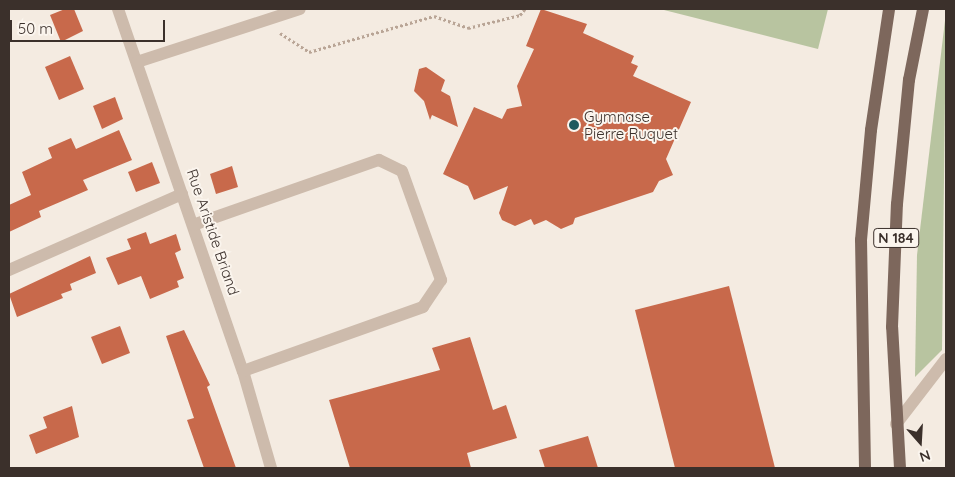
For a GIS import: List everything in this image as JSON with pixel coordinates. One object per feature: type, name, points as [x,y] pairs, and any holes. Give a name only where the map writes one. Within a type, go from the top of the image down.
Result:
[{"type":"main road","name":"N 184","points":[[865,468],[861,240],[871,130],[889,9]]},
{"type":"main road","name":"N 184","points":[[900,468],[896,424],[892,327],[897,204],[909,80],[923,9]]},
{"type":"street","name":"Rue Aristide Briand","points":[[118,9],[243,371],[271,468]]},
{"type":"street","points":[[137,62],[300,9]]},
{"type":"street","points":[[193,224],[379,160],[402,171],[441,280],[423,307],[243,371]]},
{"type":"street","points":[[9,270],[182,194]]},
{"type":"street","points":[[896,424],[946,359]]},
{"type":"path","points":[[270,19],[278,32],[309,52],[434,16],[468,28],[520,15],[525,9]]},
{"type":"green space","points":[[660,9],[828,9],[818,49]]},
{"type":"green space","points":[[946,12],[942,350],[915,377],[917,255]]},
{"type":"building","points":[[65,9],[74,9],[83,31],[61,42],[50,15]]},
{"type":"building","name":"Gymnase Pierre Ruquet","points":[[541,9],[587,24],[583,33],[634,56],[631,63],[638,66],[633,76],[691,102],[666,159],[673,175],[659,181],[653,192],[575,218],[573,224],[561,229],[546,220],[534,225],[531,219],[515,226],[502,220],[499,213],[508,186],[474,200],[468,186],[443,174],[474,107],[502,119],[507,109],[522,106],[517,86],[534,49],[526,46]]},
{"type":"building","points":[[70,56],[84,89],[59,100],[45,67]]},
{"type":"building","points":[[426,67],[445,80],[441,91],[450,96],[458,127],[432,115],[430,120],[424,101],[414,91],[419,69]]},
{"type":"building","points":[[115,97],[123,119],[102,129],[93,106]]},
{"type":"building","points":[[119,130],[132,160],[83,180],[88,190],[39,211],[41,217],[9,232],[9,205],[31,195],[22,172],[52,158],[48,148],[71,138],[76,149]]},
{"type":"building","points":[[152,162],[160,183],[136,192],[128,172]]},
{"type":"building","points":[[232,166],[238,187],[216,194],[210,174]]},
{"type":"building","points":[[146,232],[150,244],[176,234],[181,250],[175,253],[184,278],[177,281],[179,287],[150,299],[141,276],[118,285],[106,258],[131,249],[127,239]]},
{"type":"building","points":[[90,256],[96,273],[70,284],[72,290],[61,294],[63,298],[17,317],[9,294]]},
{"type":"building","points":[[729,286],[775,468],[675,468],[635,310]]},
{"type":"building","points":[[120,326],[130,353],[102,364],[91,337]]},
{"type":"building","points":[[184,330],[210,385],[207,387],[236,468],[204,468],[187,420],[194,418],[166,336]]},
{"type":"building","points":[[470,337],[493,410],[506,405],[517,438],[467,453],[471,468],[350,468],[329,400],[440,370],[432,348]]},
{"type":"building","points":[[72,406],[79,437],[36,454],[29,435],[47,428],[43,417]]},
{"type":"building","points":[[588,436],[598,468],[545,468],[539,450]]},
{"type":"place","name":"Gymnase Pierre Ruquet","points":[[574,125]]}]
